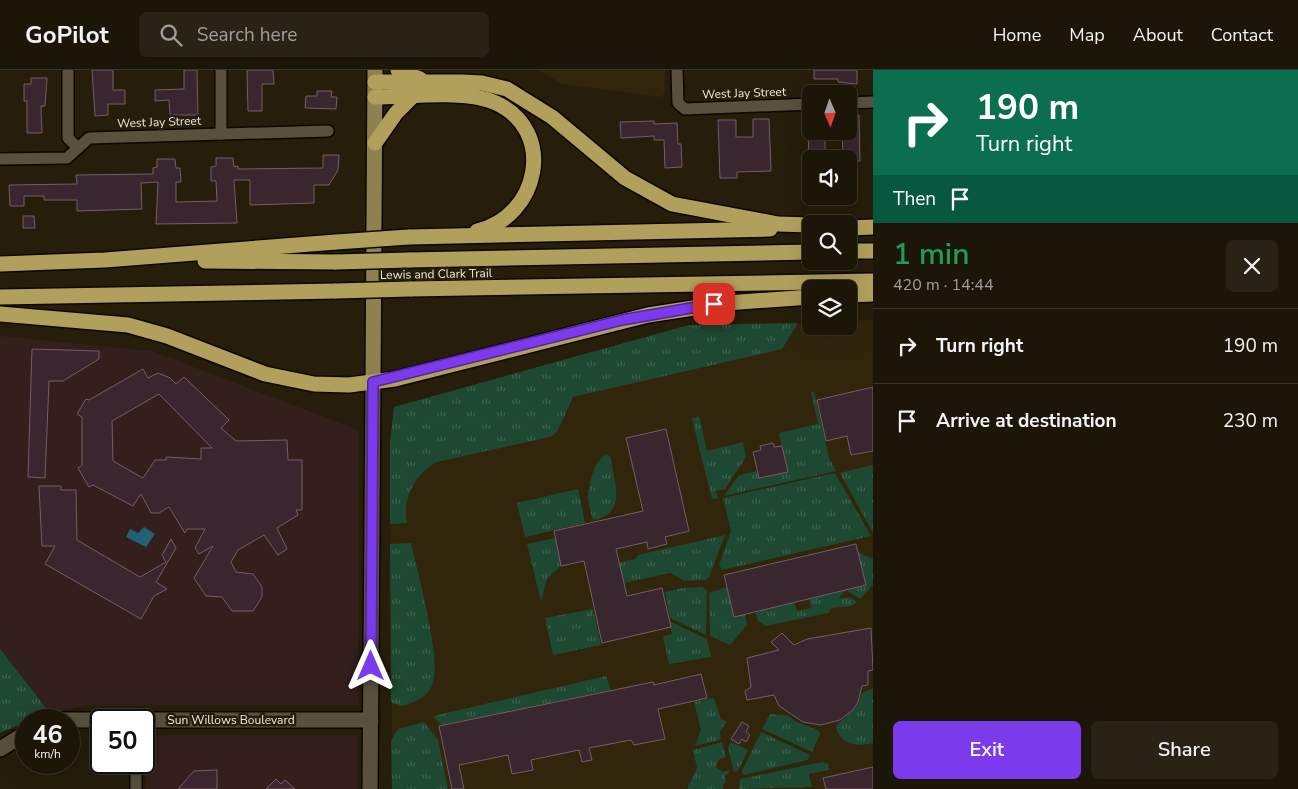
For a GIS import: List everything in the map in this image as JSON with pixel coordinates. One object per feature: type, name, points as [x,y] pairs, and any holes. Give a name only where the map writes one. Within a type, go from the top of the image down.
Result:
[{"type":"highway","points":[[398,70],[428,82]]},
{"type":"highway","points":[[375,83],[482,83],[507,89],[552,117],[625,178],[672,204],[778,224],[802,226]]},
{"type":"highway","points":[[0,264],[105,260],[478,231],[499,223],[516,210],[532,180],[534,169],[532,146],[516,117],[498,104],[471,96],[413,96],[375,83]]},
{"type":"highway","points":[[375,143],[396,113],[413,96]]},
{"type":"highway","points":[[409,237],[802,227]]},
{"type":"highway","points":[[857,228],[873,227]]},
{"type":"highway","points":[[857,251],[873,251]]},
{"type":"highway","points":[[105,260],[336,262],[802,252]]},
{"type":"highway","name":"Lewis and Clark Trail","points":[[0,297],[873,281]]},
{"type":"highway","points":[[857,295],[873,294]]},
{"type":"highway","points":[[0,314],[107,321],[149,329],[253,370],[297,382],[331,385],[373,382],[648,315],[726,303],[802,298]]},
{"type":"main road","points":[[370,789],[375,83]]},
{"type":"main road","name":"Sun Willows Boulevard","points":[[155,720],[371,720]]},
{"type":"main road","points":[[0,749],[15,740]]},
{"type":"street","points":[[68,70],[68,138],[78,148]]},
{"type":"street","points":[[221,70],[222,134]]},
{"type":"street","name":"West Jay Street","points":[[677,70],[679,106],[685,109],[802,104]]},
{"type":"street","points":[[858,103],[873,102]]},
{"type":"street","name":"West Jay Street","points":[[0,159],[67,158],[89,138],[328,131]]},
{"type":"street","points":[[136,774],[136,789]]},
{"type":"shaded area","points":[[538,70],[665,70],[665,93],[661,97],[562,84]]},
{"type":"shaded area","points":[[873,320],[873,789],[392,789],[390,442],[394,407],[689,325],[802,323],[802,335],[857,335],[857,321]]},
{"type":"shaded area","points":[[0,336],[152,351],[358,430],[358,705],[88,705],[69,709],[47,709],[0,649]]},
{"type":"shaded area","points":[[155,735],[357,736],[357,789],[146,789],[146,774],[155,774]]},
{"type":"green space","points":[[798,323],[782,349],[573,397],[557,432],[550,437],[437,462],[422,473],[408,496],[406,505],[407,523],[390,524],[390,442],[394,407],[689,325]]},
{"type":"green space","points":[[811,392],[814,392],[829,458],[836,471],[724,496],[739,475],[757,471],[759,478],[787,472],[779,433],[818,424]]},
{"type":"green space","points":[[699,416],[707,451],[743,442],[746,457],[725,489],[716,491],[718,498],[712,499],[692,419]]},
{"type":"green space","points":[[607,454],[611,458],[616,487],[615,505],[604,517],[593,520],[588,500],[590,486],[596,466],[602,457]]},
{"type":"green space","points":[[873,465],[873,533],[840,473]]},
{"type":"green space","points":[[835,473],[871,536],[722,570],[719,565],[731,531],[723,498]]},
{"type":"green space","points":[[578,489],[585,523],[525,537],[517,503]]},
{"type":"green space","points":[[725,535],[709,577],[705,580],[685,581],[670,573],[624,583],[619,563],[635,559],[638,555]]},
{"type":"green space","points":[[555,538],[561,566],[547,578],[541,602],[527,544]]},
{"type":"green space","points":[[411,543],[432,636],[435,671],[431,688],[424,696],[415,702],[400,706],[391,702],[390,544]]},
{"type":"green space","points":[[858,552],[873,559],[873,585],[860,599],[846,590],[838,599],[850,597],[857,602],[851,606],[832,608],[828,613],[766,626],[758,621],[755,611],[794,602],[797,611],[811,608],[809,599],[866,585]]},
{"type":"green space","points":[[702,587],[707,590],[706,635],[670,618],[665,592],[682,588]]},
{"type":"green space","points":[[727,587],[734,616],[745,614],[747,625],[730,645],[710,636],[709,593]]},
{"type":"green space","points":[[593,609],[601,645],[553,655],[545,618]]},
{"type":"green space","points":[[669,621],[707,639],[711,657],[669,664],[663,636],[672,634]]},
{"type":"green space","points":[[0,649],[47,709],[15,709],[15,727],[0,733]]},
{"type":"green space","points":[[606,676],[611,690],[442,725],[433,716]]},
{"type":"green space","points":[[873,688],[873,743],[861,745],[845,741],[836,726],[858,705],[862,693]]},
{"type":"green space","points":[[714,698],[721,719],[727,721],[720,732],[721,738],[720,740],[695,746],[701,730],[694,702]]},
{"type":"green space","points":[[770,714],[787,715],[797,722],[818,730],[820,734],[812,752],[762,729]]},
{"type":"green space","points":[[424,722],[438,740],[448,789],[392,789],[391,741],[398,729]]},
{"type":"green space","points":[[761,732],[810,755],[808,760],[743,775],[742,771]]},
{"type":"green space","points":[[722,742],[726,757],[718,760],[716,767],[723,772],[729,770],[729,773],[725,775],[726,782],[723,785],[723,789],[687,789],[697,768],[693,750]]},
{"type":"green space","points":[[731,742],[748,750],[738,771],[734,772],[728,748]]},
{"type":"green space","points":[[822,762],[828,764],[829,770],[809,774],[812,787],[739,789],[740,779]]},
{"type":"water","points":[[144,527],[155,534],[146,547],[126,537],[130,529],[138,533]]},
{"type":"building","points":[[92,70],[113,70],[113,90],[125,90],[125,104],[108,104],[108,115],[95,116]]},
{"type":"building","points":[[184,70],[197,70],[198,115],[170,115],[169,100],[155,101],[155,90],[184,89]]},
{"type":"building","points":[[247,70],[273,70],[274,84],[262,84],[262,111],[248,111]]},
{"type":"building","points":[[814,70],[857,70],[857,84],[838,82],[838,79],[814,79]]},
{"type":"building","points":[[31,78],[47,78],[45,106],[41,106],[42,133],[27,133],[27,101],[24,101],[24,84],[31,84]]},
{"type":"building","points":[[317,91],[332,91],[331,97],[337,97],[336,109],[305,108],[306,96],[317,96]]},
{"type":"building","points":[[859,115],[860,161],[857,161],[857,150],[843,150],[842,140],[858,140]]},
{"type":"building","points":[[753,119],[769,119],[771,171],[737,172],[737,178],[720,178],[718,120],[736,120],[736,137],[753,137]]},
{"type":"building","points":[[654,121],[654,124],[677,123],[678,144],[681,144],[682,167],[665,168],[664,140],[654,140],[654,136],[621,138],[620,122]]},
{"type":"building","points":[[808,140],[825,140],[825,150],[809,150]]},
{"type":"building","points":[[323,155],[339,155],[338,170],[329,185],[314,185],[314,203],[250,205],[250,180],[234,180],[237,223],[156,224],[158,182],[141,183],[142,209],[77,211],[77,200],[44,200],[44,196],[24,196],[24,206],[10,206],[9,185],[77,184],[76,175],[153,174],[153,168],[157,167],[157,159],[175,159],[176,168],[180,168],[181,182],[176,182],[176,202],[217,201],[216,181],[211,181],[211,167],[216,166],[216,158],[233,158],[234,167],[238,166],[238,169],[323,168]]},
{"type":"building","points":[[23,216],[34,216],[35,228],[23,228]]},
{"type":"building","points":[[32,349],[99,351],[99,359],[63,381],[49,381],[45,478],[28,477]]},
{"type":"building","points":[[143,369],[148,378],[158,373],[170,378],[176,384],[184,377],[229,420],[221,428],[236,441],[287,440],[288,460],[302,460],[302,510],[296,510],[298,515],[277,528],[287,549],[278,555],[264,535],[238,550],[231,562],[236,572],[253,574],[262,587],[262,597],[253,611],[232,611],[222,597],[206,596],[194,578],[213,546],[199,554],[195,548],[205,529],[187,529],[185,533],[169,507],[159,513],[151,513],[141,494],[133,506],[93,485],[89,487],[78,468],[82,465],[82,417],[77,414],[86,399],[89,400]],"holes":[[[159,394],[212,448],[201,448],[201,459],[166,457],[166,460],[155,460],[143,478],[113,461],[112,421]]]},
{"type":"building","points":[[873,387],[873,451],[851,455],[847,436],[826,441],[817,400]]},
{"type":"building","points":[[666,429],[689,531],[665,537],[667,544],[648,549],[647,542],[616,549],[627,596],[662,588],[671,627],[602,643],[584,561],[561,566],[554,531],[643,511],[626,438]]},
{"type":"building","points":[[773,443],[774,447],[782,446],[788,472],[759,478],[753,452],[761,450],[760,446]]},
{"type":"building","points":[[39,486],[61,486],[61,490],[76,490],[77,540],[140,577],[166,562],[162,555],[171,539],[176,548],[156,582],[167,589],[154,596],[141,619],[45,564],[55,546],[42,546]]},
{"type":"building","points":[[856,544],[866,585],[734,617],[724,575]]},
{"type":"building","points":[[871,628],[873,670],[868,671],[868,685],[862,686],[858,702],[853,710],[840,720],[821,725],[803,722],[779,706],[774,695],[747,700],[745,691],[751,687],[747,658],[779,650],[771,642],[782,633],[794,645],[807,639]]},
{"type":"building","points":[[701,674],[707,698],[658,709],[665,739],[634,745],[631,740],[589,748],[592,760],[582,762],[579,750],[531,760],[533,770],[512,774],[508,755],[459,765],[464,789],[452,789],[439,726],[653,682],[654,685]]},
{"type":"building","points":[[742,722],[749,726],[746,732],[750,735],[746,742],[742,739],[739,744],[731,739]]},
{"type":"building","points":[[873,767],[873,789],[826,789],[823,778]]},
{"type":"building","points":[[217,770],[217,789],[178,789],[194,771]]},
{"type":"building","points":[[276,779],[281,784],[285,780],[295,789],[266,789]]},
{"type":"route","points":[[371,666],[373,382],[395,379],[622,320],[714,304]]}]
